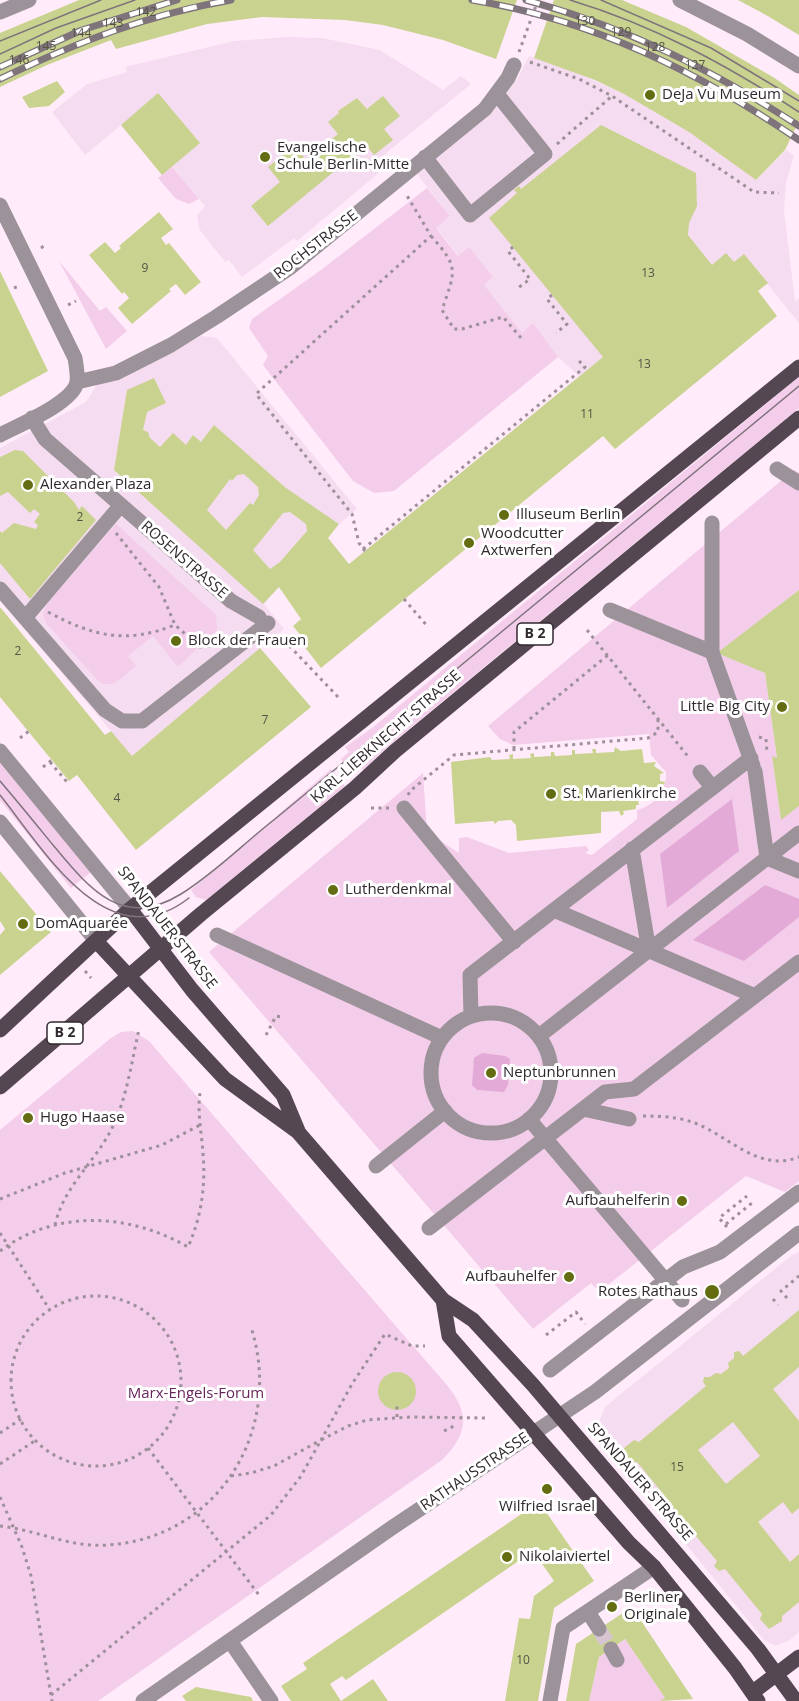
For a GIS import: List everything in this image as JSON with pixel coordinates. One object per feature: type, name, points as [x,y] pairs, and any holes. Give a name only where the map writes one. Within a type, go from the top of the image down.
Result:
[{"type":"main road","name":"KARL-LIEBKNECHT-STRASSE","points":[[0,1029],[97,942],[130,909],[799,367]]},
{"type":"main road","name":"KARL-LIEBKNECHT-STRASSE","points":[[0,1087],[161,951],[201,914],[355,788],[395,751],[799,418]]},
{"type":"main road","name":"SPANDAUER STRASSE","points":[[130,909],[161,951],[283,1095],[298,1132]]},
{"type":"main road","name":"SPANDAUER STRASSE","points":[[97,942],[225,1079],[298,1132],[443,1300],[473,1320],[559,1415],[647,1522],[758,1649],[798,1701]]},
{"type":"main road","points":[[443,1300],[449,1336],[654,1568],[755,1696],[776,1674],[799,1657]]},
{"type":"street","points":[[0,12],[29,0]]},
{"type":"street","points":[[680,0],[747,34],[799,66]]},
{"type":"street","name":"ROCHSTRASSE","points":[[77,382],[116,373],[171,345],[291,267],[485,109],[497,94],[515,61]]},
{"type":"street","points":[[425,157],[470,215],[545,154],[497,94]]},
{"type":"street","points":[[0,205],[75,358],[77,382],[71,393],[60,402],[0,435]]},
{"type":"street","name":"ROSENSTRASSE","points":[[32,418],[45,439],[231,602],[264,620]]},
{"type":"street","points":[[777,469],[799,483]]},
{"type":"street","points":[[25,618],[37,600],[121,505]]},
{"type":"street","points":[[712,523],[712,652],[753,765],[767,858]]},
{"type":"street","points":[[0,589],[105,710],[122,721],[142,721],[264,620]]},
{"type":"street","points":[[610,610],[712,652]]},
{"type":"street","name":"SPANDAUER STRASSE","points":[[0,751],[130,909]]},
{"type":"street","points":[[471,1016],[470,975],[712,787],[753,765]]},
{"type":"street","points":[[695,766],[712,787]]},
{"type":"street","points":[[404,808],[514,942]]},
{"type":"street","name":"SPANDAUER STRASSE","points":[[0,822],[97,942]]},
{"type":"street","points":[[539,1036],[799,833]]},
{"type":"street","points":[[632,849],[649,951]]},
{"type":"street","points":[[767,858],[799,871]]},
{"type":"street","points":[[554,910],[755,996]]},
{"type":"street","points":[[218,935],[442,1038]]},
{"type":"street","points":[[429,1228],[605,1092],[634,1089],[799,962]]},
{"type":"street","points":[[501,1013],[516,1018],[539,1036],[551,1065],[551,1080],[539,1108],[529,1119],[508,1130],[485,1132],[463,1125],[445,1111],[436,1098],[432,1083],[433,1059],[442,1038],[450,1029],[471,1016],[501,1013]]},
{"type":"street","points":[[583,1109],[629,1119]]},
{"type":"street","points":[[376,1166],[445,1111]]},
{"type":"street","points":[[529,1119],[682,1300]]},
{"type":"street","points":[[550,1370],[683,1267],[720,1252],[799,1192]]},
{"type":"street","name":"RATHAUSSTRASSE","points":[[143,1701],[595,1392],[799,1233]]},
{"type":"street","points":[[550,1701],[563,1628],[654,1568]]},
{"type":"street","points":[[588,1612],[598,1629]]},
{"type":"street","points":[[230,1641],[271,1701]]},
{"type":"path","points":[[538,0],[515,61],[579,79],[612,96],[754,192],[779,193]]},
{"type":"path","points":[[545,154],[612,96]]},
{"type":"path","points":[[398,179],[431,236],[449,256],[453,267],[442,310],[454,328],[462,329],[503,317],[522,339]]},
{"type":"path","points":[[431,236],[256,394],[352,514],[359,543],[364,550],[585,367],[579,361]]},
{"type":"path","points":[[41,248],[47,244]]},
{"type":"path","points":[[513,247],[507,251],[530,279],[518,288]]},
{"type":"path","points":[[14,288],[19,286]]},
{"type":"path","points":[[552,295],[547,299],[567,324],[556,333]]},
{"type":"path","points":[[68,305],[76,301]]},
{"type":"path","points":[[107,522],[159,587],[175,625],[200,647],[217,646]]},
{"type":"path","points":[[404,599],[428,627]]},
{"type":"path","points":[[37,600],[96,633],[147,636],[175,625]]},
{"type":"path","points":[[264,620],[339,698]]},
{"type":"path","points":[[587,630],[695,766]]},
{"type":"path","points":[[514,749],[514,732],[608,656]]},
{"type":"path","points":[[404,808],[410,791],[454,755],[651,738],[659,729],[658,718]]},
{"type":"path","points":[[20,738],[29,730]]},
{"type":"path","points":[[43,767],[51,761],[67,782]]},
{"type":"path","points":[[86,971],[91,978]]},
{"type":"path","points":[[266,1035],[276,1016],[281,1017]]},
{"type":"path","points":[[55,1225],[59,1207],[114,1125],[140,1029]]},
{"type":"path","points":[[0,1251],[8,1245],[55,1225],[98,1219],[122,1221],[162,1233],[188,1247],[196,1229],[201,1204],[204,1158],[200,1125],[200,1093]]},
{"type":"path","points":[[629,1119],[642,1116],[675,1118],[695,1123],[759,1158],[799,1157]]},
{"type":"path","points":[[0,1199],[85,1168],[162,1145],[200,1125]]},
{"type":"path","points":[[724,1215],[747,1196]]},
{"type":"path","points":[[725,1225],[752,1203]]},
{"type":"path","points":[[0,1233],[50,1310]]},
{"type":"path","points":[[787,1298],[781,1291],[799,1276]]},
{"type":"path","points":[[111,1298],[136,1306],[163,1328],[179,1361],[181,1391],[176,1410],[167,1428],[148,1448],[125,1461],[89,1465],[55,1455],[36,1440],[21,1419],[12,1389],[15,1358],[29,1330],[50,1310],[76,1299],[111,1298]]},
{"type":"path","points":[[773,1299],[778,1305]]},
{"type":"path","points":[[546,1335],[570,1316]]},
{"type":"path","points":[[575,1323],[581,1318]]},
{"type":"path","points":[[0,1526],[14,1527],[69,1543],[107,1545],[148,1537],[168,1530],[196,1512],[231,1476],[249,1444],[259,1404],[260,1364],[250,1327]]},
{"type":"path","points":[[51,1695],[271,1515],[301,1476],[385,1334],[412,1346],[425,1346]]},
{"type":"path","points":[[397,1404],[397,1417]]},
{"type":"path","points":[[231,1476],[274,1466],[356,1422],[397,1417],[486,1418]]},
{"type":"path","points":[[0,1433],[21,1419]]},
{"type":"path","points":[[444,1431],[454,1426]]},
{"type":"path","points":[[0,1464],[36,1440]]},
{"type":"path","points":[[148,1448],[259,1595]]},
{"type":"path","points":[[0,1497],[14,1527],[31,1576],[52,1701]]},
{"type":"shaded area","name":"Evangelische Schule Berlin-Mitte","points":[[287,37],[322,38],[380,50],[443,90],[461,76],[471,84],[379,159],[376,165],[379,173],[297,241],[294,238],[242,277],[229,260],[225,262],[199,229],[197,215],[205,206],[172,167],[162,175],[121,125],[85,155],[52,112],[87,84],[127,72],[125,67],[234,41]]},
{"type":"shaded area","points":[[529,56],[582,75],[624,94],[689,132],[756,180],[786,150],[794,155],[786,183],[784,211],[795,301],[799,298],[799,323],[744,255],[660,324],[603,357],[579,376],[558,357],[533,323],[522,333],[483,285],[492,277],[469,248],[459,256],[436,227],[450,216],[416,173],[493,111],[518,78]]},
{"type":"shaded area","points":[[201,336],[217,338],[357,509],[339,524],[324,543],[319,540],[264,604],[284,629],[132,756],[0,600],[0,448],[86,402],[96,386],[97,370],[113,366],[120,380]]},
{"type":"shaded area","points":[[732,799],[739,851],[667,908],[660,854]]},
{"type":"shaded area","points":[[765,885],[799,899],[799,917],[744,961],[693,940]]},
{"type":"shaded area","name":"Neptunbrunnen","points":[[482,1053],[505,1056],[510,1059],[508,1085],[504,1092],[477,1090],[472,1085],[474,1058]]},
{"type":"shaded area","points":[[799,1252],[799,1632],[790,1640],[776,1646],[764,1640],[601,1440],[597,1427],[605,1407],[792,1255]]},
{"type":"green space","points":[[172,167],[199,199],[189,204],[176,199],[158,178]]},
{"type":"green space","points":[[427,188],[450,216],[436,228],[458,256],[469,247],[493,277],[484,285],[522,333],[533,323],[558,357],[394,491],[374,493],[353,481],[263,365],[268,356],[249,328],[252,319],[321,270]]},
{"type":"green space","points":[[59,261],[100,311],[106,307],[127,331],[106,349]]},
{"type":"green space","points":[[799,377],[799,408],[388,746],[363,770],[358,765],[350,771],[341,759],[349,752],[345,747],[372,728]]},
{"type":"green space","points":[[794,470],[799,473],[799,590],[718,653],[765,673],[777,758],[772,757],[781,819],[799,806],[799,1181],[785,1192],[746,1176],[599,1292],[591,1283],[533,1329],[209,952],[423,773],[427,832],[459,853],[459,838],[467,837],[509,853],[586,846],[589,850],[585,853],[592,855],[637,819],[637,810],[654,801],[662,791],[666,779],[666,772],[651,755],[649,734],[513,745],[500,739],[488,726]]},
{"type":"green space","points":[[116,524],[216,615],[217,630],[178,667],[153,636],[128,656],[136,666],[118,681],[103,684],[46,623],[43,615],[47,604]]},
{"type":"green space","points":[[0,763],[91,872],[71,888],[0,800]]},
{"type":"green space","points":[[331,769],[345,786],[206,900],[196,897],[191,890]]},
{"type":"green space","name":"Marx-Engels-Forum","points":[[133,1031],[149,1041],[446,1384],[459,1404],[463,1423],[457,1441],[442,1460],[98,1701],[0,1701],[0,1130],[111,1038],[121,1032]]},
{"type":"green space","points":[[625,1639],[665,1698],[660,1701],[589,1701],[599,1657]]},
{"type":"building","points":[[79,0],[517,0],[496,59],[443,40],[383,25],[345,20],[262,17],[207,24],[116,49],[111,40],[47,65],[0,87],[0,33]]},
{"type":"building","points":[[554,0],[622,0],[686,27],[773,77],[799,95],[799,121],[785,150],[756,180],[689,132],[624,94],[595,80],[534,58]]},
{"type":"building","points":[[738,0],[799,0],[799,35],[766,15]]},
{"type":"building","points":[[57,81],[65,92],[49,106],[29,108],[22,97]]},
{"type":"building","points":[[158,93],[200,143],[162,175],[121,125]]},
{"type":"building","points":[[383,96],[400,116],[384,129],[393,140],[374,155],[366,145],[268,226],[251,206],[280,182],[268,167],[294,146],[306,160],[338,134],[328,122],[339,113],[338,111],[357,98],[367,109]]},
{"type":"building","points":[[601,125],[696,173],[697,206],[689,223],[688,235],[712,265],[726,253],[734,262],[744,254],[768,283],[758,291],[777,316],[615,449],[603,436],[321,668],[300,641],[303,638],[293,626],[301,619],[279,587],[263,604],[114,470],[127,390],[154,378],[166,403],[147,412],[143,430],[148,432],[150,438],[160,447],[173,433],[186,445],[193,435],[201,442],[214,425],[286,488],[339,524],[328,538],[349,564],[603,357],[489,218],[517,193],[514,190],[519,186],[521,189]],"holes":[[[244,474],[258,487],[259,495],[253,505],[250,503],[226,530],[207,510],[230,479],[232,481],[237,475]],[[290,512],[306,524],[307,531],[280,562],[270,569],[253,550],[283,513]]]},
{"type":"building","points":[[159,212],[173,229],[161,238],[166,245],[169,243],[201,282],[185,295],[176,284],[169,289],[171,291],[132,324],[118,308],[129,298],[124,292],[122,294],[89,255],[105,242],[115,253],[121,248],[119,246]]},
{"type":"building","points":[[0,271],[48,371],[0,397]]},
{"type":"building","points":[[15,450],[23,451],[74,502],[79,510],[82,506],[96,520],[30,599],[0,563],[0,531],[2,533],[14,523],[36,529],[38,525],[34,522],[40,514],[34,509],[30,513],[8,492],[0,496],[0,457]]},
{"type":"building","points":[[799,590],[799,806],[781,820],[772,756],[777,758],[765,673],[717,653]]},
{"type":"building","points":[[0,607],[105,735],[111,731],[132,756],[260,648],[311,707],[136,850],[77,775],[69,781],[0,697]]},
{"type":"building","name":"St. Marienkirche","points":[[615,747],[621,751],[642,749],[644,763],[656,762],[654,766],[664,773],[660,774],[660,781],[665,782],[664,785],[660,784],[656,796],[654,792],[644,799],[644,795],[637,795],[639,805],[636,805],[636,809],[623,811],[624,814],[621,816],[619,811],[601,812],[601,833],[517,841],[516,825],[511,820],[498,821],[495,824],[493,821],[455,824],[451,762],[490,757],[492,760],[510,759],[509,755],[513,754],[513,759],[531,758],[530,754],[534,753],[534,757],[551,756],[551,752],[554,752],[555,756],[572,755],[572,750],[575,750],[575,754],[593,753],[592,749],[596,749],[596,753],[614,752]]},
{"type":"building","name":"DomAquarée","points":[[0,871],[51,932],[0,975],[0,935],[5,929],[0,921]]},
{"type":"building","points":[[799,1310],[799,1367],[773,1389],[799,1421],[799,1508],[792,1514],[783,1502],[758,1522],[790,1562],[799,1554],[799,1602],[782,1616],[782,1621],[769,1629],[760,1619],[762,1614],[725,1569],[719,1571],[714,1566],[717,1561],[679,1516],[675,1517],[670,1512],[674,1507],[637,1462],[632,1462],[624,1452],[624,1448],[634,1440],[639,1442],[706,1386],[703,1382],[704,1377],[710,1377],[716,1373],[721,1374],[729,1368],[728,1363],[734,1358],[734,1352],[739,1351],[743,1356]],"holes":[[[733,1422],[760,1456],[726,1484],[698,1450]]]},
{"type":"building","points":[[397,1372],[411,1377],[416,1391],[411,1405],[397,1410],[383,1405],[378,1391],[383,1377]]},
{"type":"building","points":[[539,1502],[594,1581],[554,1608],[538,1701],[505,1701],[519,1618],[530,1619],[534,1596],[554,1581],[533,1551],[346,1680],[342,1676],[330,1684],[341,1701],[291,1701],[281,1686],[307,1669],[303,1663]]},
{"type":"building","points":[[632,1607],[693,1699],[660,1701],[665,1698],[625,1639],[599,1657],[589,1701],[566,1701],[576,1644]]},
{"type":"building","points":[[373,1679],[388,1701],[341,1701]]},
{"type":"building","points":[[196,1687],[251,1697],[253,1701],[186,1701],[182,1696]]},
{"type":"tunnel","points":[[599,1629],[611,1649]]},
{"type":"tram line","points":[[0,41],[101,0]]},
{"type":"tram line","points":[[0,54],[56,28],[135,0]]},
{"type":"tram line","points":[[570,0],[631,21],[689,48],[745,78],[799,112]]},
{"type":"tram line","points":[[601,0],[711,48],[799,101]]},
{"type":"tram line","points":[[0,781],[79,876],[108,899],[124,906],[141,908],[160,904],[181,894],[218,867],[799,386]]},
{"type":"tram line","points":[[0,795],[58,868],[81,891],[105,908],[131,916],[159,914],[189,898]]},
{"type":"railway","points":[[0,67],[82,30],[177,0]]},
{"type":"railway","points":[[0,79],[56,53],[113,31],[171,13],[231,0]]},
{"type":"railway","points":[[472,0],[560,21],[643,52],[723,92],[799,140]]},
{"type":"railway","points":[[526,0],[599,23],[668,52],[734,86],[799,126]]},
{"type":"place","name":"DeJa Vu Museum","points":[[650,95]]},
{"type":"place","name":"Evangelische Schule Berlin-Mitte","points":[[265,157]]},
{"type":"place","name":"Alexander Plaza","points":[[28,485]]},
{"type":"place","name":"Illuseum Berlin","points":[[504,515]]},
{"type":"place","name":"Woodcutter Axtwerfen","points":[[469,543]]},
{"type":"place","name":"Block der Frauen","points":[[176,641]]},
{"type":"place","name":"Little Big City","points":[[782,707]]},
{"type":"place","name":"St. Marienkirche","points":[[551,794]]},
{"type":"place","name":"Lutherdenkmal","points":[[333,890]]},
{"type":"place","name":"DomAquarée","points":[[23,924]]},
{"type":"place","name":"Neptunbrunnen","points":[[491,1073]]},
{"type":"place","name":"Hugo Haase","points":[[28,1118]]},
{"type":"place","name":"Aufbauhelferin","points":[[682,1201]]},
{"type":"place","name":"Aufbauhelfer","points":[[569,1277]]},
{"type":"place","name":"Rotes Rathaus","points":[[712,1292]]},
{"type":"place","name":"Wilfried Israel","points":[[547,1489]]},
{"type":"place","name":"Nikolaiviertel","points":[[507,1557]]},
{"type":"place","name":"Berliner Originale","points":[[612,1607]]}]
